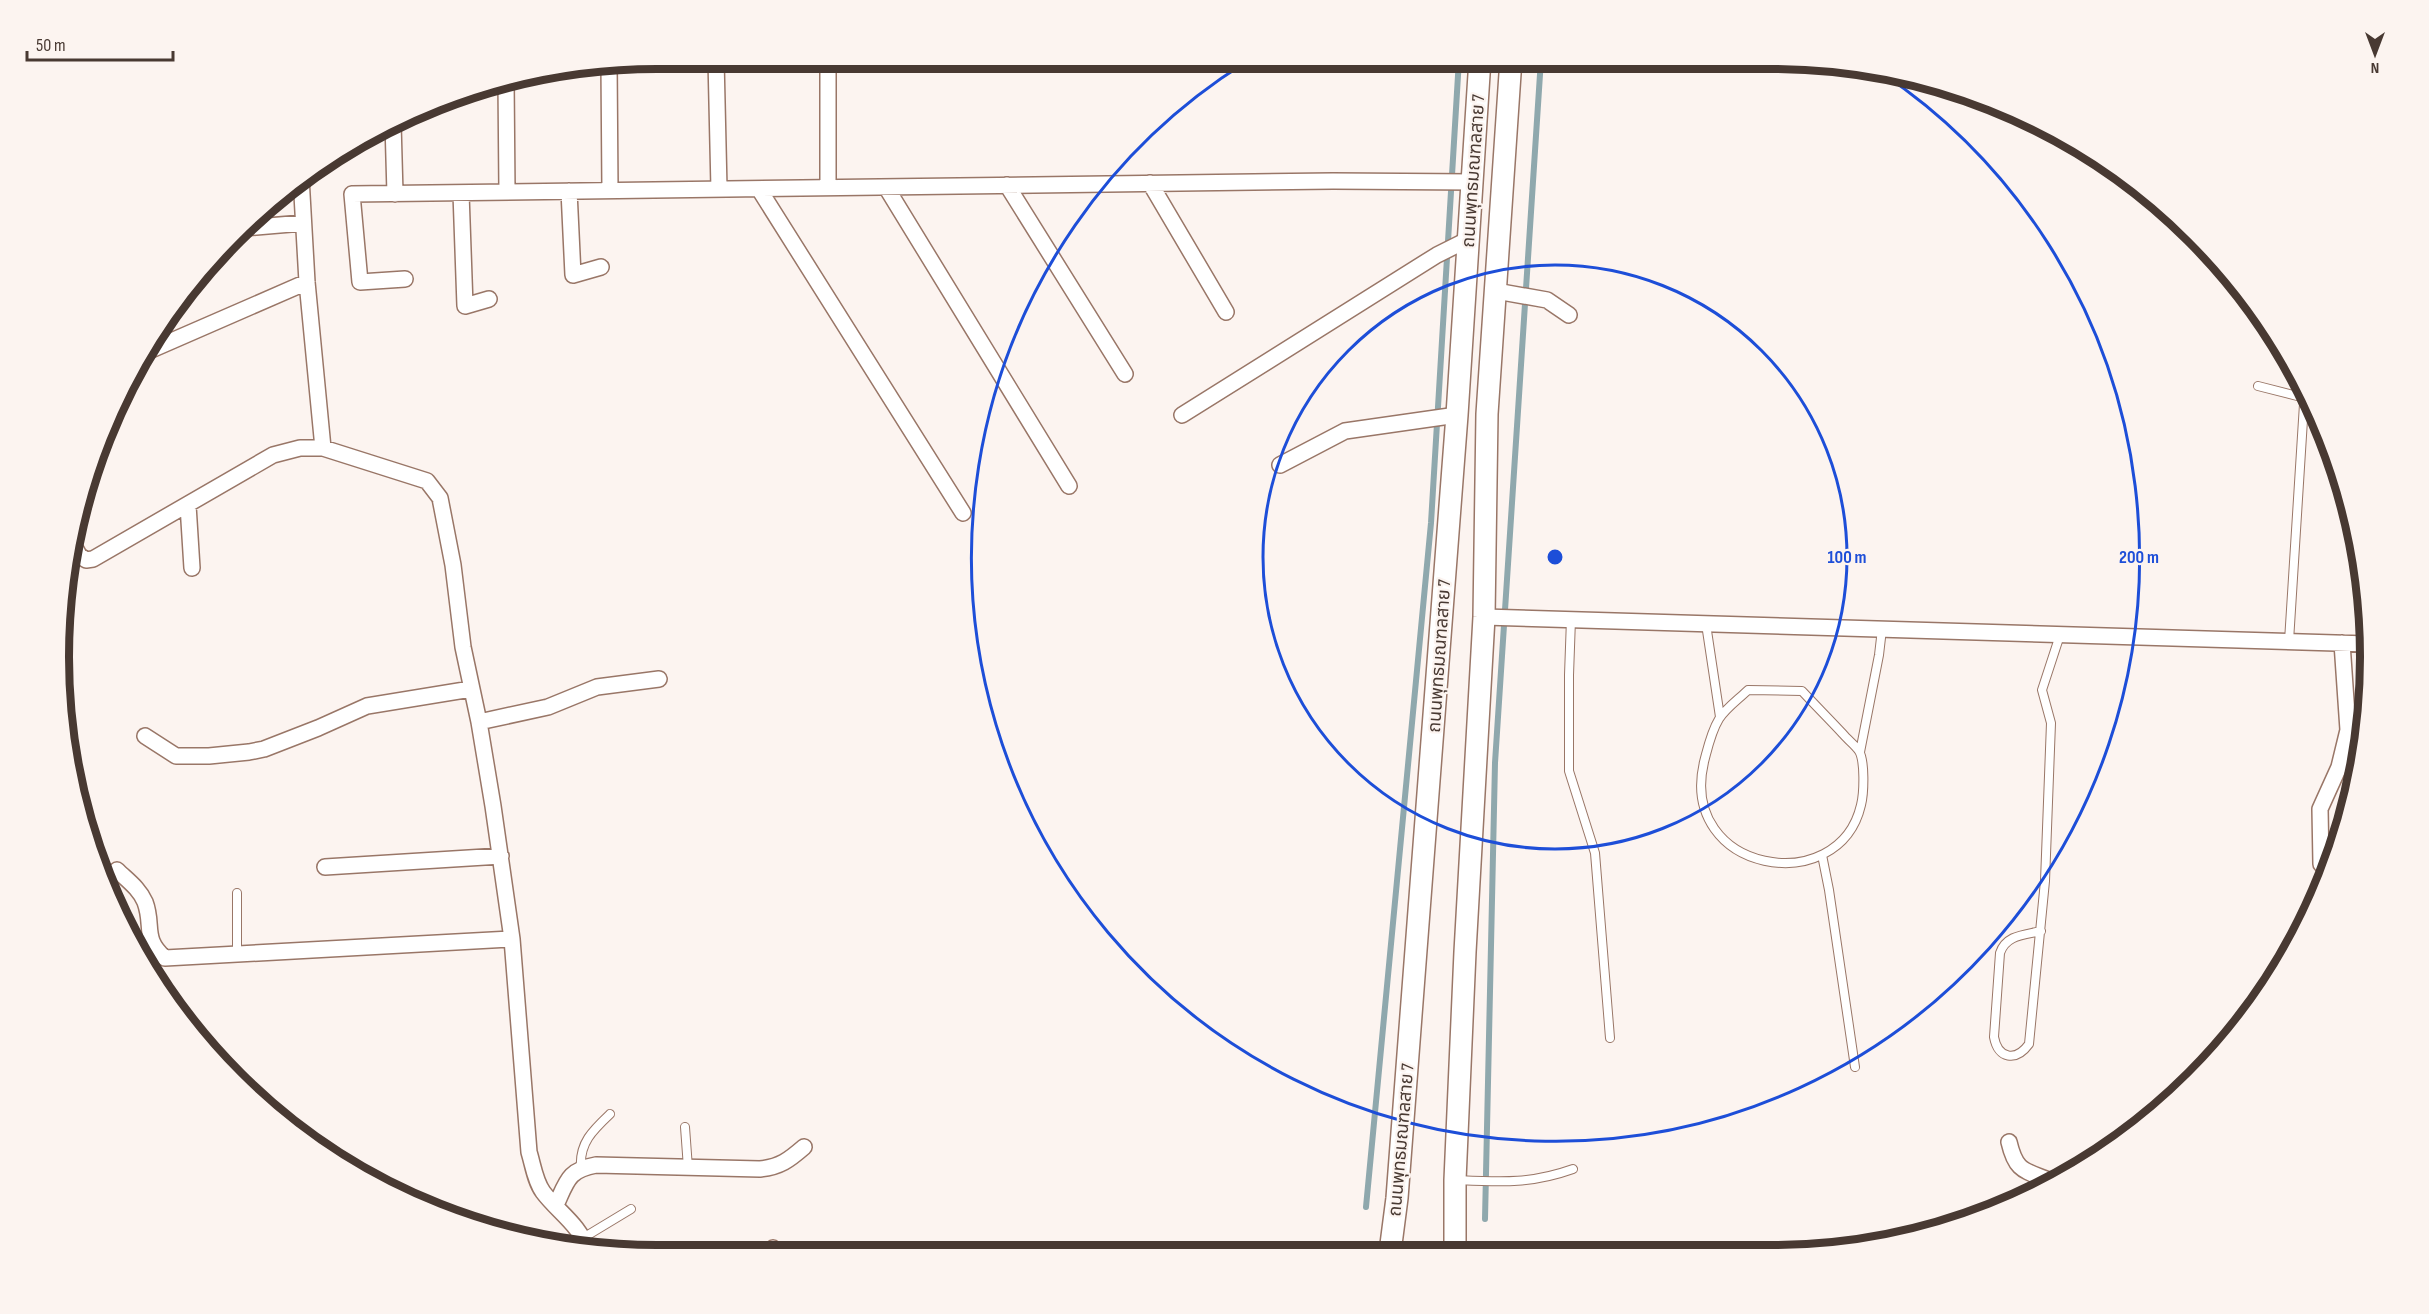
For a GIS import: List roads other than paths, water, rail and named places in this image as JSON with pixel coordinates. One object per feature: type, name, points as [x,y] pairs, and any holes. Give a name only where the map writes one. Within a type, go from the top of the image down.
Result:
[{"type":"main road","name":"ถนนพุทธมณฑลสาย 7","points":[[1391,1245],[1397,1198],[1454,416],[1463,242],[1479,69]]},
{"type":"main road","name":"ถนนพุทธมณฑลสาย 7","points":[[1455,1245],[1455,1180],[1465,940],[1488,617],[1487,414],[1506,293],[1501,183],[1510,69]]},
{"type":"street","points":[[716,69],[718,189]]},
{"type":"street","points":[[828,69],[828,188]]},
{"type":"street","points":[[609,71],[610,191]]},
{"type":"street","points":[[507,89],[507,192]]},
{"type":"street","points":[[393,132],[395,194]]},
{"type":"street","points":[[405,279],[360,282],[352,194],[1150,183],[1469,182]]},
{"type":"street","points":[[1150,183],[1226,312]]},
{"type":"street","points":[[1007,185],[1125,374]]},
{"type":"street","points":[[886,187],[1069,486]]},
{"type":"street","points":[[302,189],[307,282],[323,448]]},
{"type":"street","points":[[759,189],[963,513]]},
{"type":"street","points":[[569,191],[573,275],[601,267]]},
{"type":"street","points":[[461,193],[465,306],[489,299]]},
{"type":"street","points":[[256,227],[303,223]]},
{"type":"street","points":[[1182,414],[1463,242]]},
{"type":"street","points":[[158,347],[307,282]]},
{"type":"street","points":[[1506,293],[1547,300],[1569,315]]},
{"type":"street","points":[[1280,465],[1344,431],[1454,416]]},
{"type":"street","points":[[78,553],[86,560],[93,559],[273,455],[300,448],[323,448],[427,481],[440,498],[501,856],[512,939],[529,1152],[543,1192],[556,1205],[582,1240]]},
{"type":"street","points":[[188,505],[192,568]]},
{"type":"street","points":[[1488,617],[2360,644]]},
{"type":"street","points":[[2321,864],[2320,809],[2339,767],[2348,730],[2342,643]]},
{"type":"street","points":[[479,722],[548,707],[597,687],[658,679]]},
{"type":"street","points":[[145,736],[176,756],[209,756],[249,752],[264,749],[367,706],[471,689]]},
{"type":"street","points":[[325,867],[501,856]]},
{"type":"street","points":[[117,870],[138,890],[145,903],[152,945],[165,958],[512,939]]},
{"type":"street","points":[[2009,1142],[2013,1161],[2021,1169],[2043,1178]]},
{"type":"street","points":[[556,1205],[568,1178],[581,1168],[596,1165],[760,1169],[778,1167],[789,1161],[804,1147]]},
{"type":"lane","points":[[2258,386],[2299,396]]},
{"type":"lane","points":[[2289,641],[2304,407]]},
{"type":"lane","points":[[1571,620],[1569,771],[1595,853],[1611,1038]]},
{"type":"lane","points":[[1706,624],[1720,717]]},
{"type":"lane","points":[[1860,752],[1802,691],[1748,690],[1720,717],[1710,738],[1702,770],[1701,794],[1709,822],[1722,841],[1751,857],[1771,863],[1798,862],[1822,855],[1845,837],[1857,821],[1864,792],[1860,752],[1882,629]]},
{"type":"lane","points":[[2041,931],[2010,938],[2003,945],[2000,953],[1995,1037],[1996,1047],[2004,1055],[2015,1056],[2023,1052],[2029,1044],[2041,931],[2051,723],[2042,690],[2060,635]]},
{"type":"lane","points":[[1822,855],[1855,1067]]},
{"type":"lane","points":[[237,893],[237,955]]},
{"type":"lane","points":[[581,1168],[580,1155],[584,1143],[592,1131],[610,1114]]},
{"type":"lane","points":[[685,1127],[688,1168]]},
{"type":"lane","points":[[1455,1180],[1500,1182],[1546,1178],[1573,1168]]},
{"type":"lane","points":[[589,1241],[631,1209]]},
{"type":"waterway","points":[[1366,1207],[1431,523],[1458,69]]},
{"type":"waterway","points":[[1485,1219],[1495,763],[1540,69]]}]
